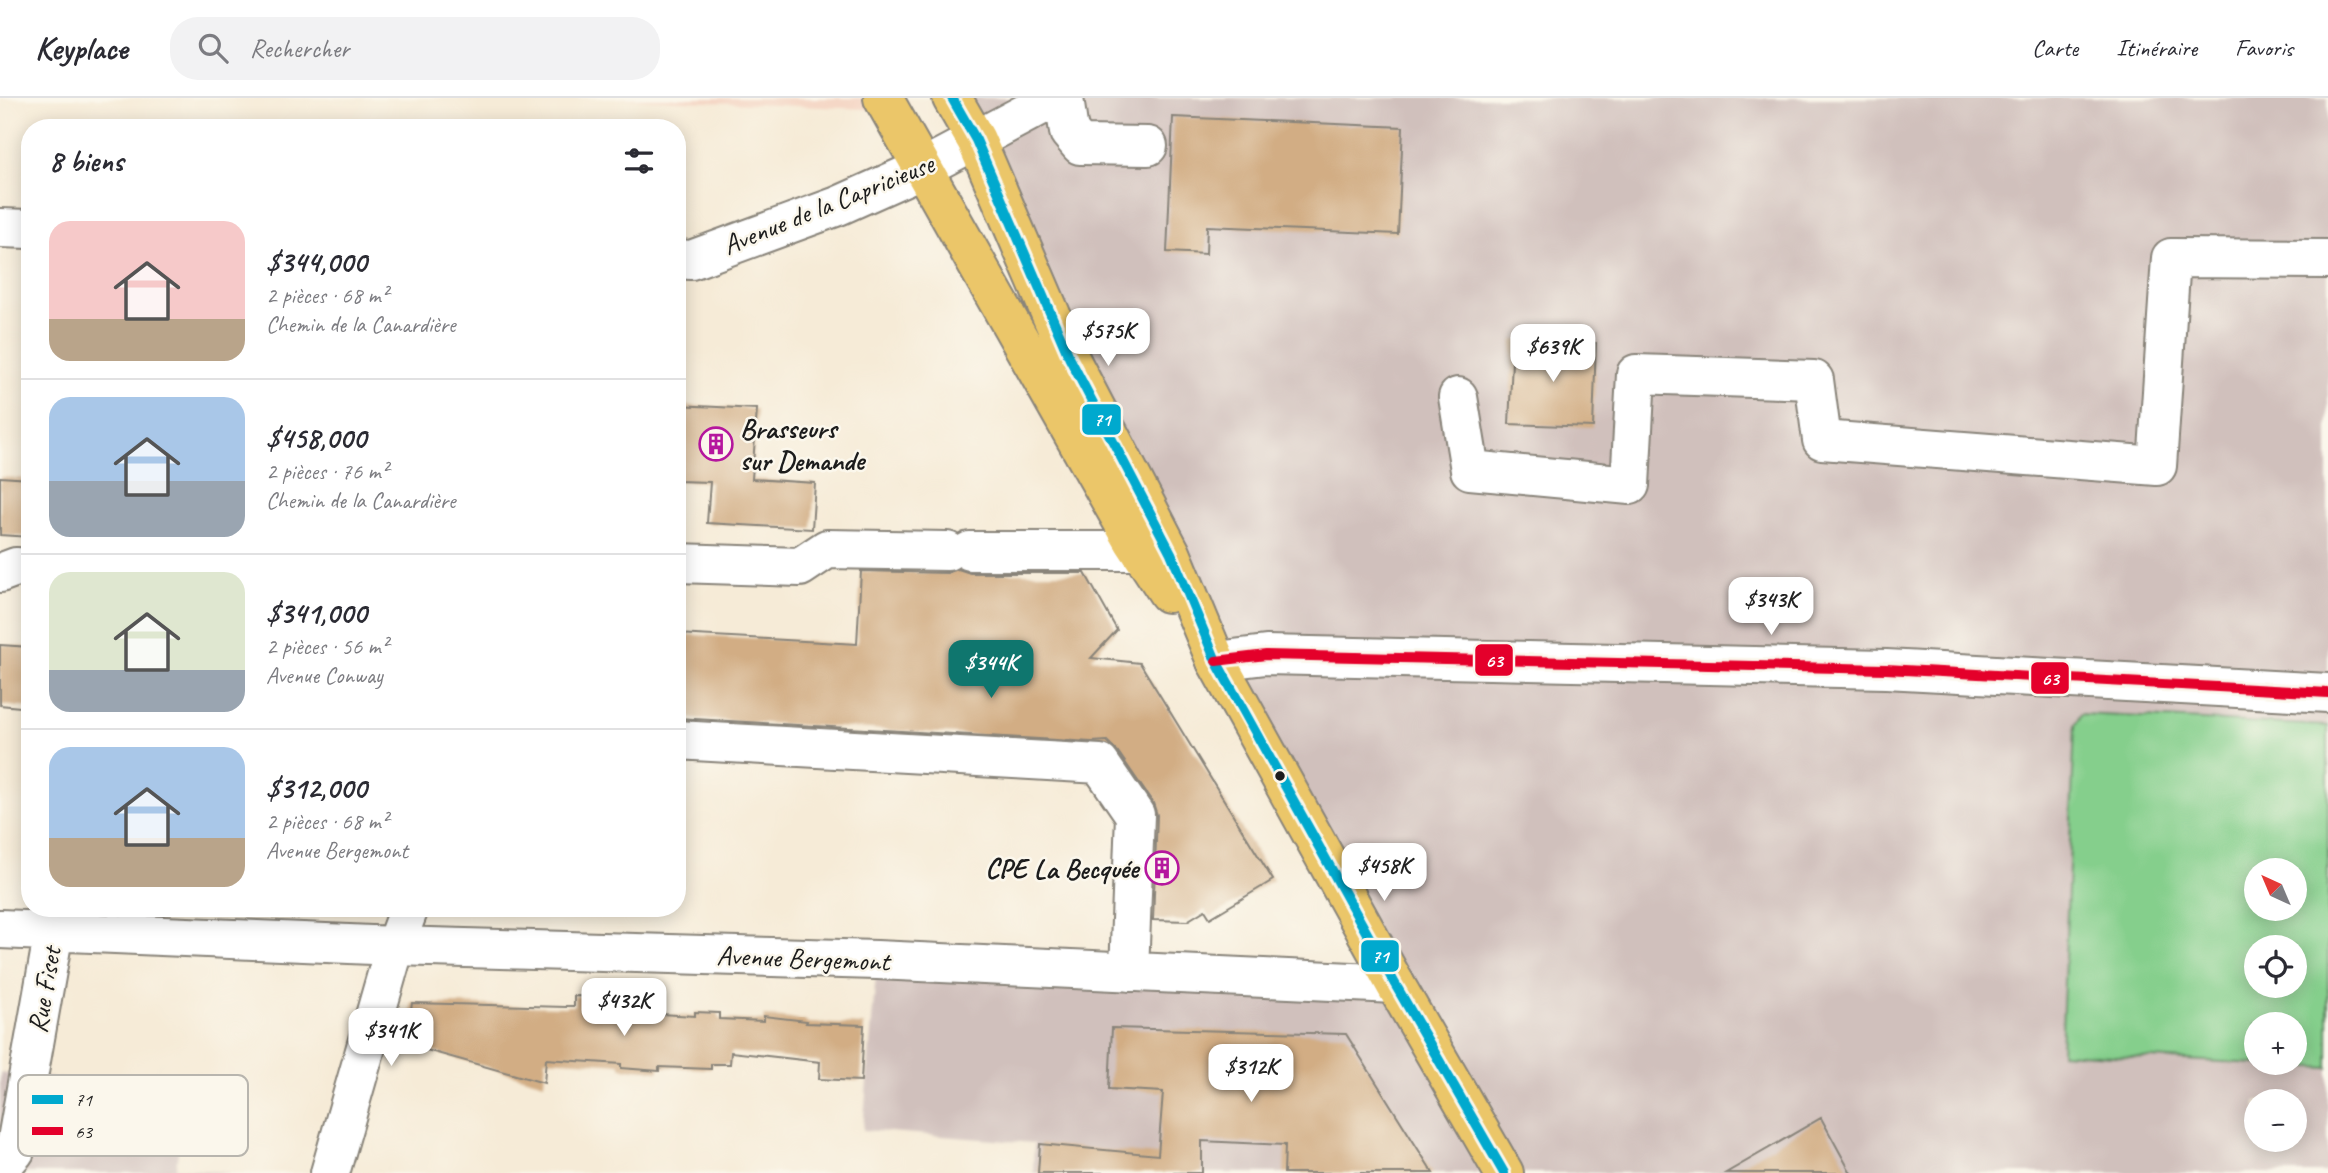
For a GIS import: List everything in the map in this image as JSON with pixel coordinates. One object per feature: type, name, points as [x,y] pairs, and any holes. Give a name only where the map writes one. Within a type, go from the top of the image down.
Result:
[{"type":"main road","points":[[883,98],[1140,551],[1216,660],[1395,984],[1504,1173]]},
{"type":"main road","points":[[952,98],[976,140],[1070,359],[1171,553],[1216,660]]},
{"type":"street","name":"Avenue de la Capricieuse","points":[[686,260],[838,206],[923,168],[1055,98]]},
{"type":"street","points":[[1064,98],[1069,132],[1080,145],[1148,146]]},
{"type":"street","points":[[0,228],[21,229]]},
{"type":"street","points":[[1458,397],[1471,470],[1630,485],[1636,374],[1814,380],[1822,440],[2157,466],[2171,258],[2328,259]]},
{"type":"street","points":[[686,563],[800,567],[827,549],[1140,551]]},
{"type":"street","points":[[0,573],[21,567]]},
{"type":"street","points":[[1216,660],[1266,655],[1886,669],[2328,693]]},
{"type":"street","points":[[686,741],[1100,764],[1135,815],[1129,972]]},
{"type":"street","points":[[330,1173],[406,917]]},
{"type":"street","name":"Avenue Bergemont","points":[[0,929],[395,946],[877,960],[1395,984]]},
{"type":"street","name":"Rue Fiset","points":[[28,1075],[54,931]]},
{"type":"street","name":"Rue Fiset","points":[[0,1168],[15,1151],[18,1134]]},
{"type":"shaded area","points":[[616,98],[882,98],[889,110]]},
{"type":"shaded area","points":[[956,98],[2328,98],[2328,1173],[1033,1173],[1034,1143],[863,1130],[877,960],[1394,984]]},
{"type":"shaded area","points":[[0,1073],[22,1075],[18,1075],[18,1156],[178,1156],[176,1168],[236,1173],[0,1173]]},
{"type":"green space","points":[[2081,714],[2328,726],[2328,1068],[2307,1067],[2307,1012],[2244,1012],[2244,1063],[2061,1053],[2075,725]]},
{"type":"building","points":[[1173,117],[1403,127],[1398,234],[1207,226],[1206,254],[1167,252]]},
{"type":"building","points":[[1513,340],[1596,343],[1593,427],[1509,424]]},
{"type":"building","name":"Brasseurs sur Demande","points":[[686,405],[757,409],[752,479],[815,483],[812,529],[707,523],[710,482],[686,481]]},
{"type":"building","points":[[0,477],[21,478],[21,536],[0,535]]},
{"type":"building","points":[[958,569],[970,573],[1085,573],[1117,630],[1091,658],[1140,663],[1273,880],[1210,918],[1205,910],[1187,921],[1153,920],[1157,815],[1153,803],[1118,752],[1107,741],[686,719],[686,634],[857,644],[861,571],[947,573]]},
{"type":"building","points":[[0,645],[21,646],[21,707],[0,705]]},
{"type":"building","points":[[574,996],[599,997],[598,1008],[606,1011],[695,1016],[695,1012],[719,1013],[719,1019],[764,1021],[764,1016],[807,1021],[806,1023],[864,1025],[861,1081],[819,1079],[820,1062],[731,1052],[730,1064],[711,1064],[711,1069],[659,1067],[659,1071],[621,1068],[621,1064],[546,1059],[544,1083],[405,1044],[412,1003],[566,1007],[574,1006]]},
{"type":"building","points":[[1112,1028],[1346,1034],[1433,1173],[1284,1173],[1285,1145],[1202,1141],[1202,1173],[1038,1173],[1040,1144],[1158,1155],[1163,1092],[1109,1089]]},
{"type":"building","points":[[1821,1118],[1851,1173],[1726,1173]]},
{"type":"transit line","name":"71","points":[[952,98],[976,140],[1070,359],[1171,553],[1216,661],[1395,984],[1504,1173]]},
{"type":"transit line","name":"63","points":[[1216,661],[1266,655],[1886,669],[2328,693]]},
{"type":"place","name":"Brasseurs sur Demande","points":[[716,444]]},
{"type":"place","name":"CPE La Becquée","points":[[1162,868]]}]
